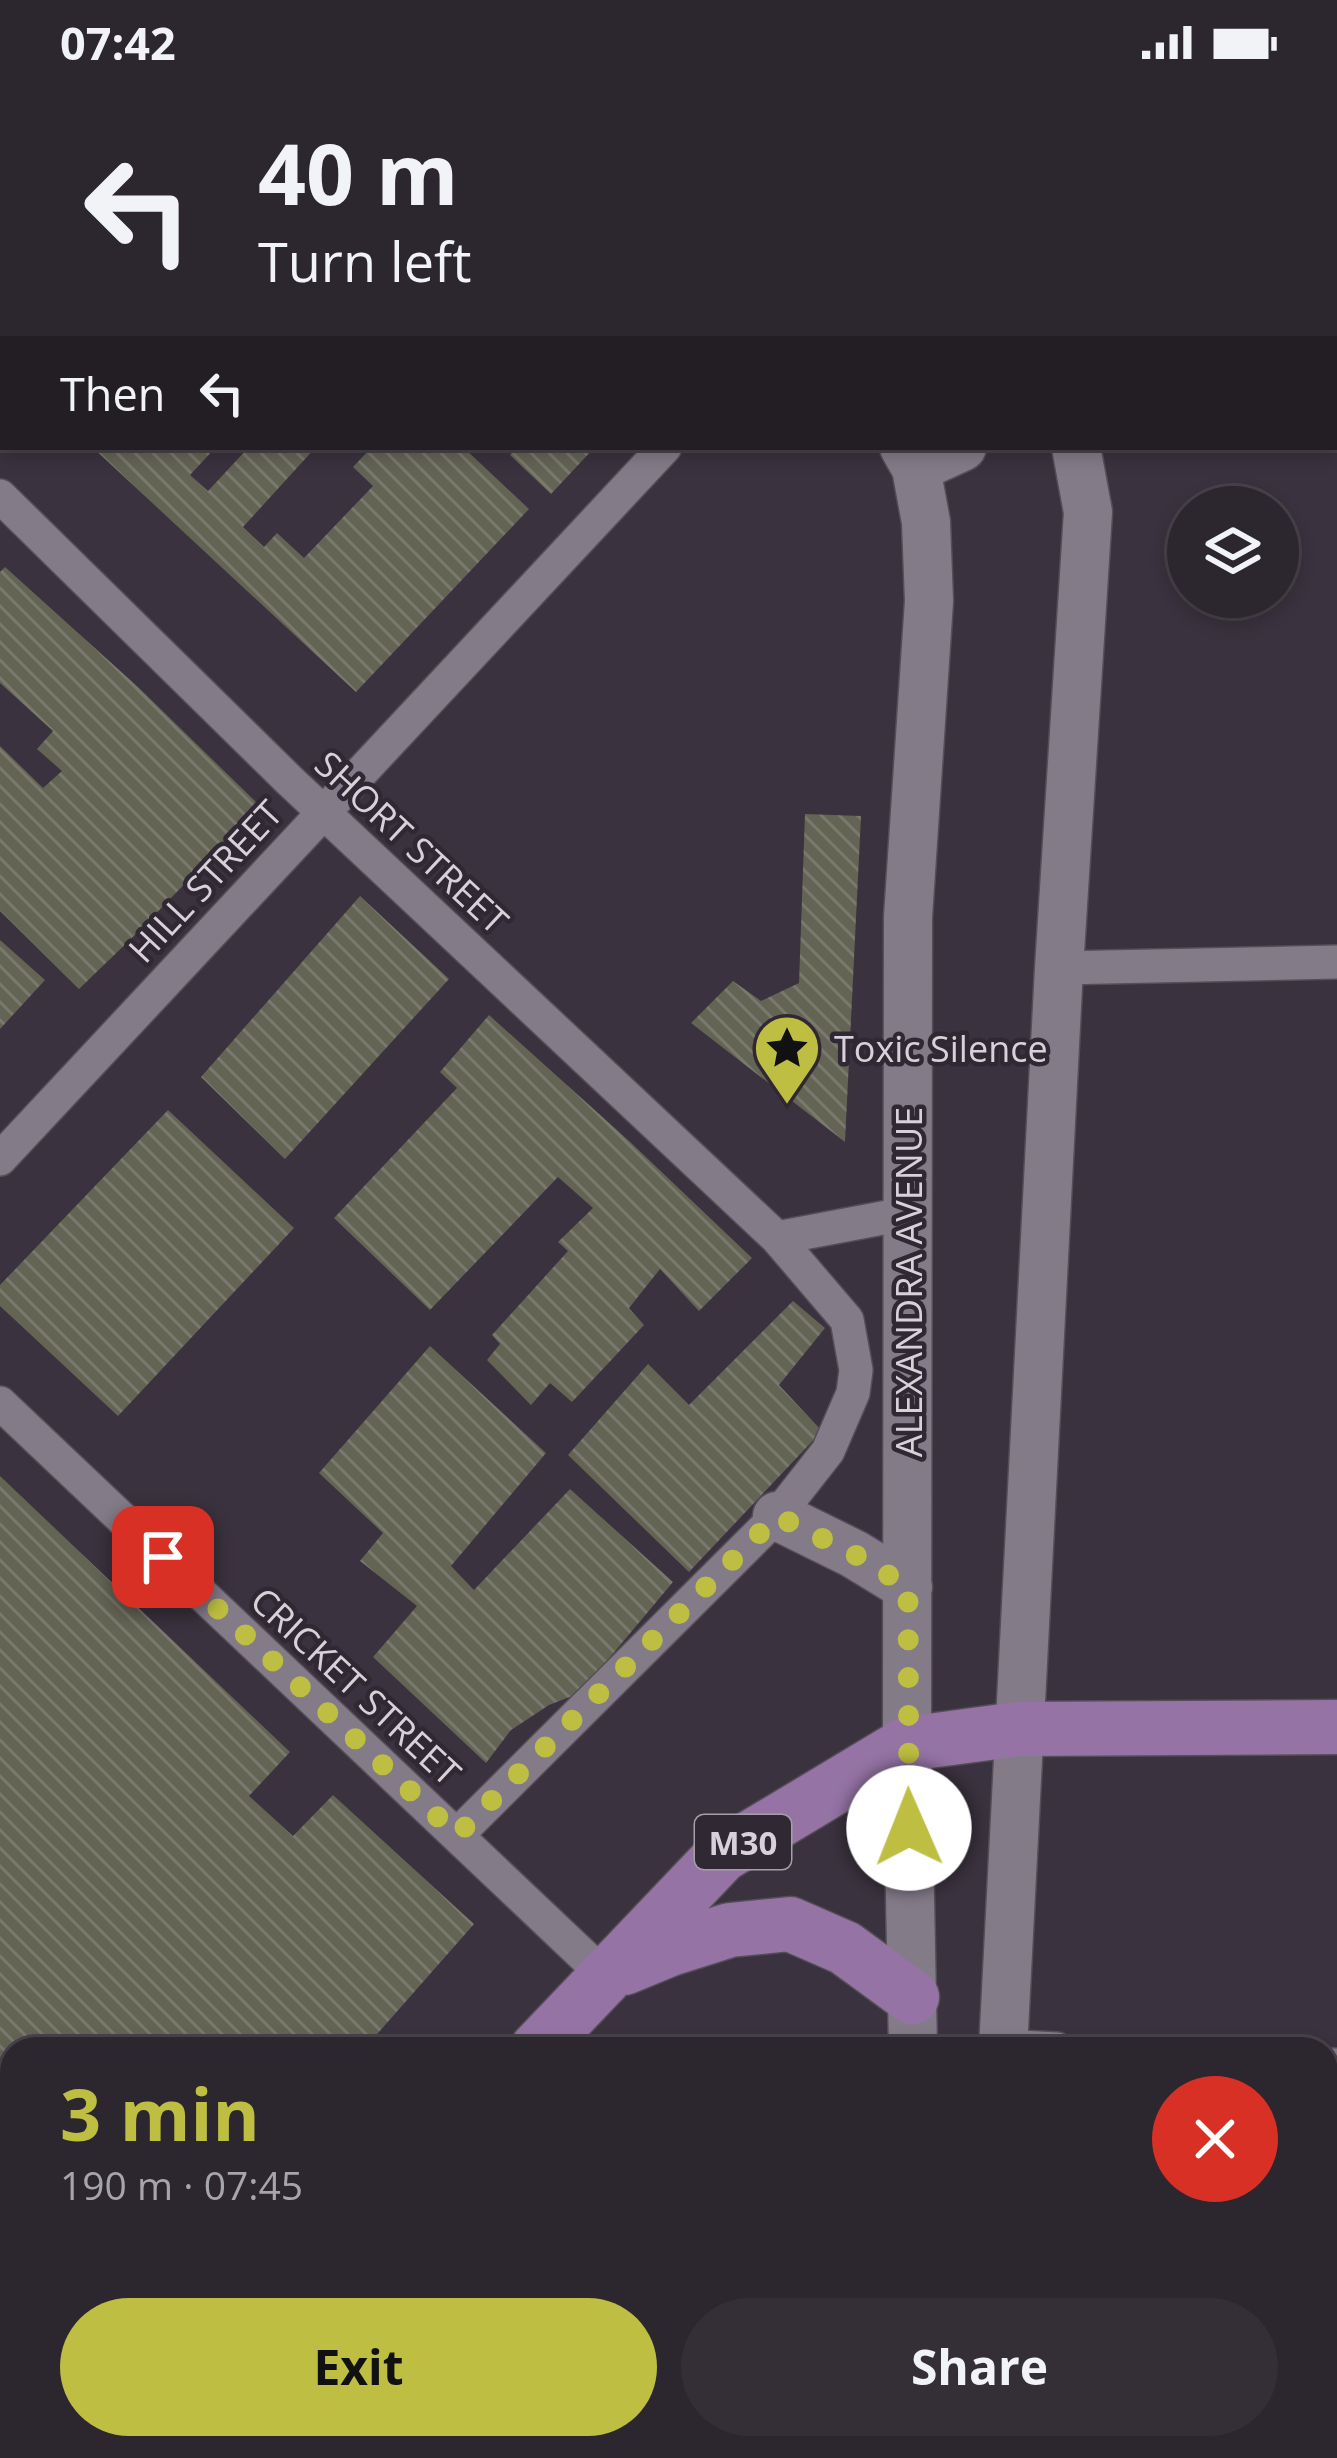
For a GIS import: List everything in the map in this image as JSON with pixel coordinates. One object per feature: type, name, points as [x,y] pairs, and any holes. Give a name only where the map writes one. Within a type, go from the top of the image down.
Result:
[{"type":"main road","points":[[910,457],[946,450]]},
{"type":"main road","points":[[1004,2037],[1059,968],[1088,512],[1077,450]]},
{"type":"main road","name":"ALEXANDRA AVENUE","points":[[910,457],[926,522],[929,601],[908,916],[907,1744],[912,2023]]},
{"type":"main road","points":[[777,1516],[908,1587]]},
{"type":"main road","name":"M30","points":[[548,2037],[722,1855],[907,1744],[1018,1729],[1337,1727]]},
{"type":"main road","points":[[605,1976],[730,1930],[790,1924],[845,1948],[912,2023]]},
{"type":"street","name":"HILL STREET","points":[[0,1159],[662,450]]},
{"type":"street","name":"SHORT STREET","points":[[0,496],[324,812],[777,1238],[847,1321],[856,1370],[853,1393],[828,1451],[777,1516]]},
{"type":"street","points":[[1059,968],[1337,962]]},
{"type":"street","points":[[777,1238],[909,1214]]},
{"type":"street","name":"CRICKET STREET","points":[[0,1403],[605,1976]]},
{"type":"street","points":[[457,1835],[777,1516]]},
{"type":"building","points":[[95,450],[213,450],[190,475],[208,491],[246,450],[313,450],[243,527],[264,547],[277,533],[304,558],[373,486],[353,467],[369,450],[466,450],[529,509],[356,692]]},
{"type":"building","points":[[514,450],[592,450],[551,494],[510,455]]},
{"type":"building","points":[[5,567],[260,806],[79,989],[0,911],[0,746],[43,788],[62,771],[37,749],[53,731],[0,683],[0,572]]},
{"type":"building","points":[[805,814],[861,816],[845,1142],[691,1023],[733,981],[761,1001],[799,983]]},
{"type":"building","points":[[360,896],[449,979],[285,1159],[201,1077]]},
{"type":"building","points":[[0,940],[45,980],[0,1029]]},
{"type":"building","points":[[489,1015],[752,1258],[699,1311],[660,1269],[629,1308],[644,1325],[572,1402],[550,1383],[531,1405],[487,1360],[500,1344],[492,1335],[568,1251],[558,1242],[593,1208],[558,1177],[430,1310],[334,1218],[457,1088],[440,1072]]},
{"type":"building","points":[[168,1110],[294,1228],[118,1416],[0,1306],[0,1285]]},
{"type":"building","points":[[793,1301],[825,1328],[779,1385],[822,1431],[689,1572],[568,1455],[648,1364],[689,1405]]},
{"type":"building","points":[[430,1346],[546,1453],[451,1566],[474,1590],[570,1489],[673,1582],[580,1693],[549,1705],[511,1730],[486,1763],[373,1657],[417,1606],[360,1561],[383,1533],[319,1473]]},
{"type":"building","points":[[0,1476],[290,1752],[249,1796],[293,1836],[333,1795],[474,1924],[375,2037],[0,2037]]},
{"type":"place","name":"Toxic Silence","points":[[787,1107]]},
{"type":"route","points":[[163,1557],[457,1835],[777,1516],[908,1587],[909,1828]]}]
